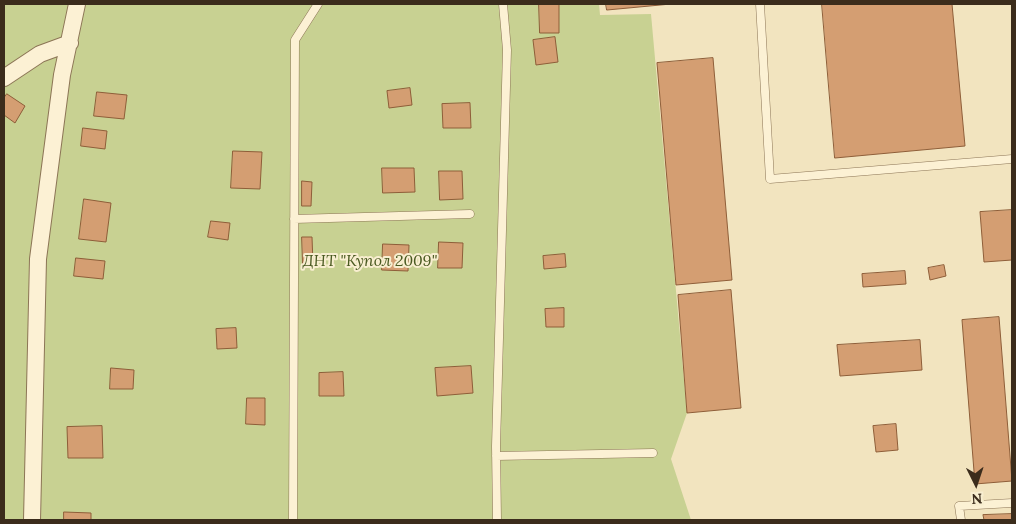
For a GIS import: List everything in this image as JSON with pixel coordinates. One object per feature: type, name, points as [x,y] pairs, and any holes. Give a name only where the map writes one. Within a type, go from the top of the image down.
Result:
[{"type":"street","points":[[32,520],[38,259],[62,75],[77,4]]},
{"type":"street","points":[[4,78],[40,54],[70,43]]},
{"type":"lane","points":[[293,520],[295,40],[318,4]]},
{"type":"lane","points":[[497,520],[496,456],[507,50],[503,4]]},
{"type":"lane","points":[[760,4],[770,178],[1012,159]]},
{"type":"lane","points":[[294,219],[470,214]]},
{"type":"lane","points":[[496,456],[652,454]]},
{"type":"lane","points":[[961,520],[959,506],[1012,503]]},
{"type":"green space","name":"ДНТ \"Купол 2009\"","points":[[4,4],[599,4],[600,15],[651,14],[687,413],[671,459],[691,520],[4,520]]},
{"type":"building","points":[[539,4],[559,4],[559,33],[540,33]]},
{"type":"building","points":[[606,4],[671,4],[607,10]]},
{"type":"building","points":[[822,4],[952,4],[965,146],[835,158]]},
{"type":"building","points":[[555,37],[558,62],[536,65],[533,40]]},
{"type":"building","points":[[713,58],[732,280],[676,285],[657,63]]},
{"type":"building","points":[[410,88],[412,105],[389,108],[387,91]]},
{"type":"building","points":[[97,92],[127,95],[124,119],[94,116]]},
{"type":"building","points":[[7,94],[25,106],[15,123],[4,115],[4,98]]},
{"type":"building","points":[[470,103],[471,128],[443,128],[442,104]]},
{"type":"building","points":[[83,128],[107,131],[105,149],[81,146]]},
{"type":"building","points":[[233,151],[262,152],[260,189],[231,188]]},
{"type":"building","points":[[382,168],[414,168],[415,192],[383,193]]},
{"type":"building","points":[[439,171],[462,171],[463,199],[440,200]]},
{"type":"building","points":[[302,181],[312,182],[311,206],[302,206]]},
{"type":"building","points":[[84,199],[111,203],[106,242],[79,239]]},
{"type":"building","points":[[1012,210],[1012,260],[984,262],[980,212]]},
{"type":"building","points":[[211,221],[230,223],[228,240],[208,237]]},
{"type":"building","points":[[302,237],[312,237],[313,265],[303,265]]},
{"type":"building","points":[[439,242],[463,243],[462,268],[438,268]]},
{"type":"building","points":[[383,244],[409,245],[408,271],[382,270]]},
{"type":"building","points":[[565,254],[566,267],[544,269],[543,256]]},
{"type":"building","points":[[76,258],[105,261],[103,279],[74,276]]},
{"type":"building","points":[[944,265],[946,276],[930,280],[928,268]]},
{"type":"building","points":[[905,271],[906,284],[863,287],[862,274]]},
{"type":"building","points":[[731,290],[741,408],[687,413],[678,295]]},
{"type":"building","points":[[564,308],[564,327],[546,327],[545,309]]},
{"type":"building","points":[[999,317],[1012,481],[975,484],[962,320]]},
{"type":"building","points":[[236,328],[237,348],[217,349],[216,329]]},
{"type":"building","points":[[920,340],[922,370],[840,376],[837,345]]},
{"type":"building","points":[[471,366],[473,393],[437,396],[435,368]]},
{"type":"building","points":[[111,368],[134,370],[133,389],[110,389]]},
{"type":"building","points":[[343,372],[344,396],[319,396],[319,373]]},
{"type":"building","points":[[247,398],[265,398],[265,425],[246,424]]},
{"type":"building","points":[[896,424],[898,450],[876,452],[873,426]]},
{"type":"building","points":[[102,426],[103,458],[68,458],[67,427]]},
{"type":"building","points":[[64,512],[91,513],[91,520],[64,520]]},
{"type":"building","points":[[1012,514],[1012,520],[984,520],[983,515]]}]
